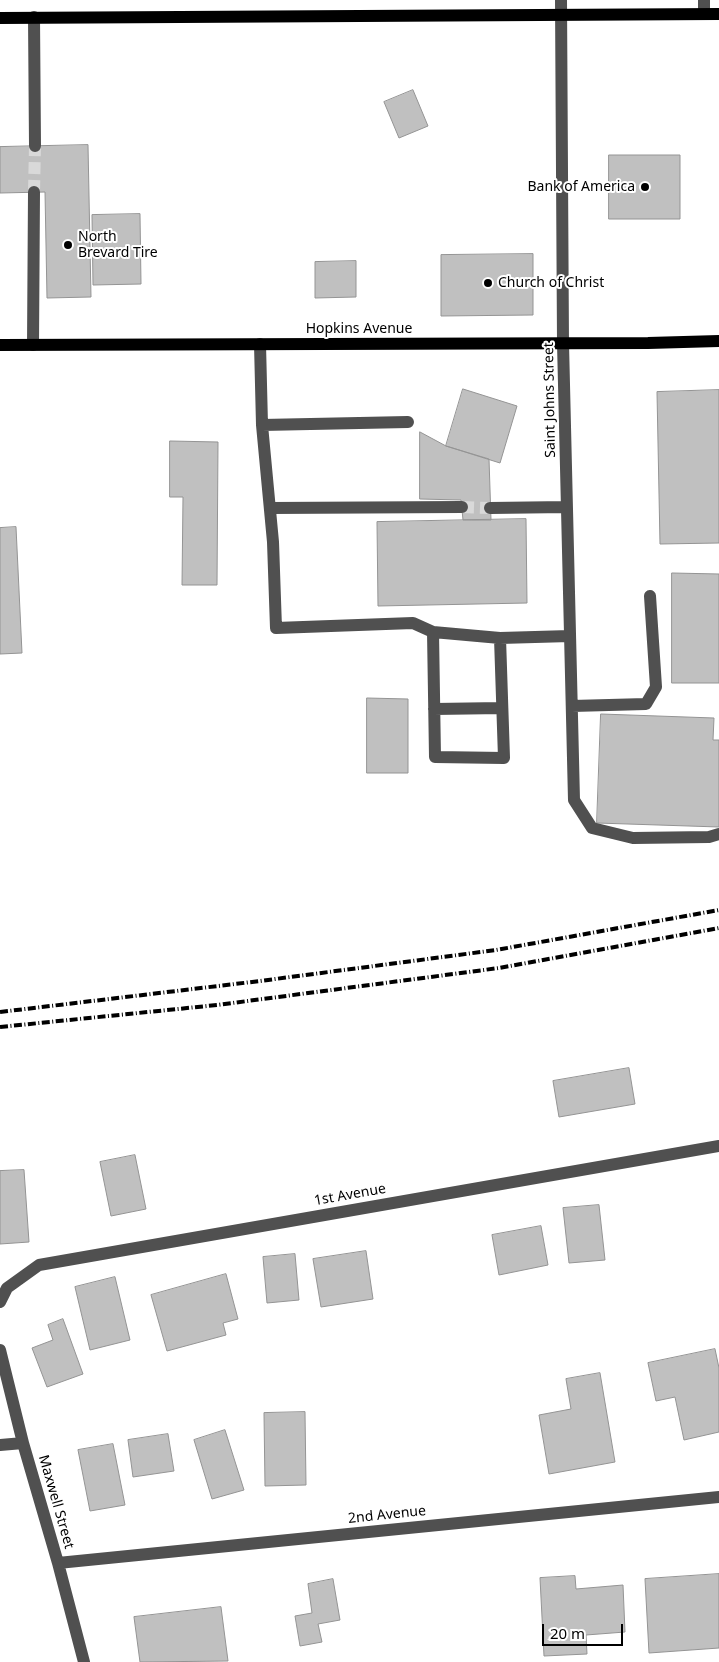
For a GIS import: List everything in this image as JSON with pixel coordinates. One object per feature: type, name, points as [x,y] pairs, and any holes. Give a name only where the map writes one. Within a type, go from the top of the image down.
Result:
[{"type":"main road","points":[[0,18],[719,14]]},
{"type":"main road","name":"Hopkins Avenue","points":[[0,345],[719,341]]},
{"type":"street","name":"Saint Johns Street","points":[[561,0],[563,343],[574,800],[592,828],[633,838],[709,838],[719,834]]},
{"type":"street","points":[[704,0],[704,14]]},
{"type":"street","points":[[34,17],[35,146]]},
{"type":"street","points":[[33,345],[34,192]]},
{"type":"street","points":[[260,344],[262,425],[273,542],[276,628],[413,623],[433,632],[500,638],[570,636]]},
{"type":"street","points":[[262,425],[408,422]]},
{"type":"street","points":[[270,508],[462,507]]},
{"type":"street","points":[[490,508],[567,507]]},
{"type":"street","points":[[572,706],[646,704],[656,687],[650,596]]},
{"type":"street","points":[[433,632],[434,758],[504,758],[500,638]]},
{"type":"street","points":[[434,709],[502,708]]},
{"type":"street","name":"1st Avenue","points":[[0,1302],[8,1288],[39,1265],[719,1146]]},
{"type":"street","name":"Maxwell Street","points":[[0,1350],[23,1443],[58,1563],[84,1662]]},
{"type":"street","points":[[0,1445],[23,1443]]},
{"type":"street","name":"2nd Avenue","points":[[58,1563],[719,1497]]},
{"type":"building","points":[[413,90],[428,126],[399,138],[384,102]]},
{"type":"building","name":"North Brevard Tire","points":[[88,145],[91,297],[47,298],[45,192],[0,193],[0,147]]},
{"type":"building","name":"Bank of America","points":[[609,155],[680,155],[680,219],[609,219]]},
{"type":"building","points":[[140,214],[141,284],[93,285],[92,215]]},
{"type":"building","points":[[533,254],[533,315],[441,316],[441,255]]},
{"type":"building","points":[[356,261],[356,297],[315,298],[315,262]]},
{"type":"building","points":[[463,389],[517,406],[500,463],[446,446]]},
{"type":"building","points":[[719,390],[719,543],[660,544],[657,392]]},
{"type":"building","points":[[420,432],[446,446],[489,459],[491,520],[463,520],[461,500],[420,499]]},
{"type":"building","points":[[170,441],[218,442],[217,585],[182,585],[183,497],[170,497]]},
{"type":"building","points":[[526,519],[527,603],[378,606],[377,522]]},
{"type":"building","points":[[16,527],[22,653],[0,654],[0,528]]},
{"type":"building","points":[[672,573],[719,574],[719,683],[672,683]]},
{"type":"building","points":[[367,698],[408,699],[408,773],[367,773]]},
{"type":"building","points":[[601,714],[714,718],[713,740],[719,740],[719,827],[597,823]]},
{"type":"building","points":[[629,1068],[635,1104],[559,1117],[553,1081]]},
{"type":"building","points":[[135,1155],[146,1209],[111,1216],[100,1162]]},
{"type":"building","points":[[24,1170],[29,1242],[0,1244],[0,1171]]},
{"type":"building","points":[[599,1205],[605,1260],[569,1263],[563,1208]]},
{"type":"building","points":[[541,1226],[548,1265],[499,1275],[492,1235]]},
{"type":"building","points":[[366,1251],[373,1299],[321,1307],[313,1259]]},
{"type":"building","points":[[295,1254],[299,1300],[267,1303],[263,1257]]},
{"type":"building","points":[[226,1274],[238,1319],[223,1323],[226,1335],[167,1351],[151,1295]]},
{"type":"building","points":[[115,1277],[130,1340],[90,1350],[75,1287]]},
{"type":"building","points":[[63,1319],[83,1374],[47,1387],[32,1348],[53,1340],[48,1325]]},
{"type":"building","points":[[715,1349],[719,1368],[719,1432],[684,1440],[675,1397],[656,1401],[648,1363]]},
{"type":"building","points":[[600,1373],[615,1462],[549,1474],[539,1415],[571,1409],[566,1379]]},
{"type":"building","points":[[305,1412],[306,1485],[265,1486],[264,1413]]},
{"type":"building","points":[[225,1430],[244,1490],[212,1499],[194,1440]]},
{"type":"building","points":[[168,1434],[174,1471],[133,1477],[128,1440]]},
{"type":"building","points":[[113,1444],[125,1505],[90,1511],[78,1450]]},
{"type":"building","points":[[719,1574],[719,1648],[649,1653],[645,1579]]},
{"type":"building","points":[[575,1576],[576,1589],[623,1585],[625,1632],[586,1635],[587,1654],[544,1656],[540,1578]]},
{"type":"building","points":[[333,1579],[340,1620],[318,1624],[322,1642],[300,1646],[295,1616],[312,1613],[308,1584]]},
{"type":"building","points":[[221,1607],[228,1661],[140,1662],[134,1617]]},
{"type":"tunnel","points":[[34,192],[35,146]]},
{"type":"tunnel","points":[[462,507],[490,508]]},
{"type":"railway","points":[[0,1012],[496,950],[719,910]]},
{"type":"railway","points":[[0,1027],[217,1005],[499,968],[719,928]]},
{"type":"place","name":"Bank of America","points":[[645,187]]},
{"type":"place","name":"North Brevard Tire","points":[[68,245]]},
{"type":"place","name":"Church of Christ","points":[[488,283]]}]
